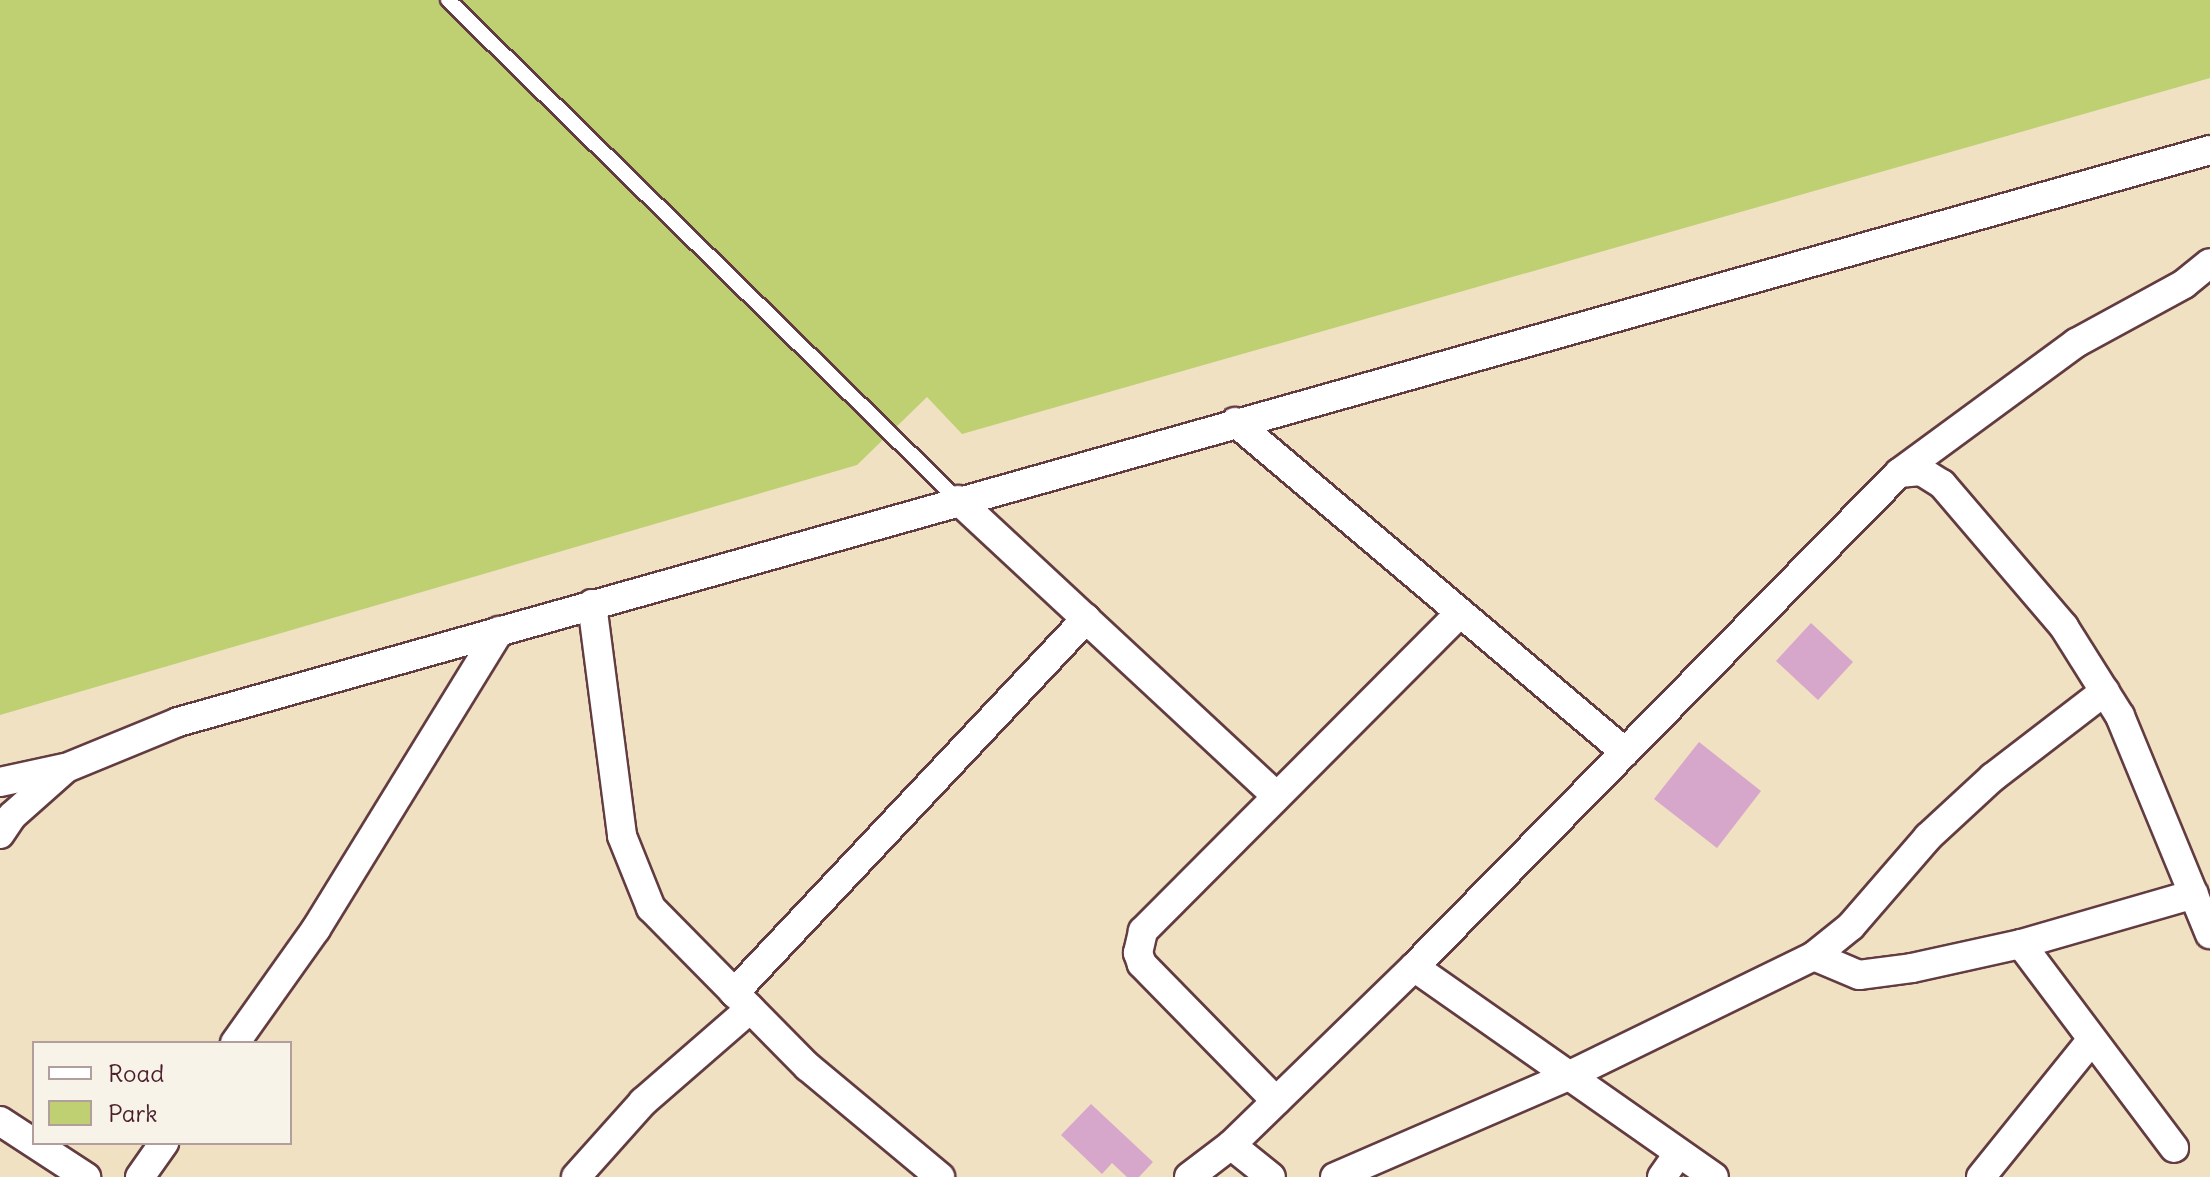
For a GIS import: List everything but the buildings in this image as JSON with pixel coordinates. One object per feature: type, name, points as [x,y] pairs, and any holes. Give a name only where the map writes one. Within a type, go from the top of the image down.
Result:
[{"type":"street","points":[[0,782],[66,768],[178,722],[2210,150]]},
{"type":"street","points":[[1189,1177],[1231,1145],[1414,967],[1899,473],[2076,343],[2184,284],[2210,263]]},
{"type":"street","points":[[1235,422],[1625,752]]},
{"type":"street","points":[[1899,473],[1921,471],[1942,484],[2064,627],[2105,691],[2210,934]]},
{"type":"street","points":[[958,500],[1277,796]]},
{"type":"street","points":[[592,604],[622,836],[651,908],[808,1067],[940,1177]]},
{"type":"street","points":[[1276,1101],[1142,964],[1138,953],[1143,931],[1460,613]]},
{"type":"street","points":[[576,1177],[643,1102],[742,1001],[1086,619]]},
{"type":"street","points":[[236,1041],[316,929],[499,631]]},
{"type":"street","points":[[1335,1177],[1568,1076],[1814,956],[1851,926],[1928,837],[1993,777],[2105,691]]},
{"type":"street","points":[[0,834],[12,816],[66,768]]},
{"type":"street","points":[[1814,956],[1859,975],[2021,944],[2194,894]]},
{"type":"street","points":[[2021,944],[2090,1042],[2174,1148]]},
{"type":"street","points":[[1414,967],[1568,1076],[1670,1166],[1714,1177]]},
{"type":"street","points":[[1981,1177],[2090,1042]]},
{"type":"street","points":[[0,1121],[32,1142]]},
{"type":"street","points":[[37,1145],[86,1177]]},
{"type":"street","points":[[140,1177],[163,1145]]},
{"type":"street","points":[[1231,1145],[1271,1177]]},
{"type":"lane","points":[[448,0],[958,500]]},
{"type":"green space","points":[[0,0],[2210,0],[2210,78],[962,434],[927,397],[857,465],[0,715]]}]
